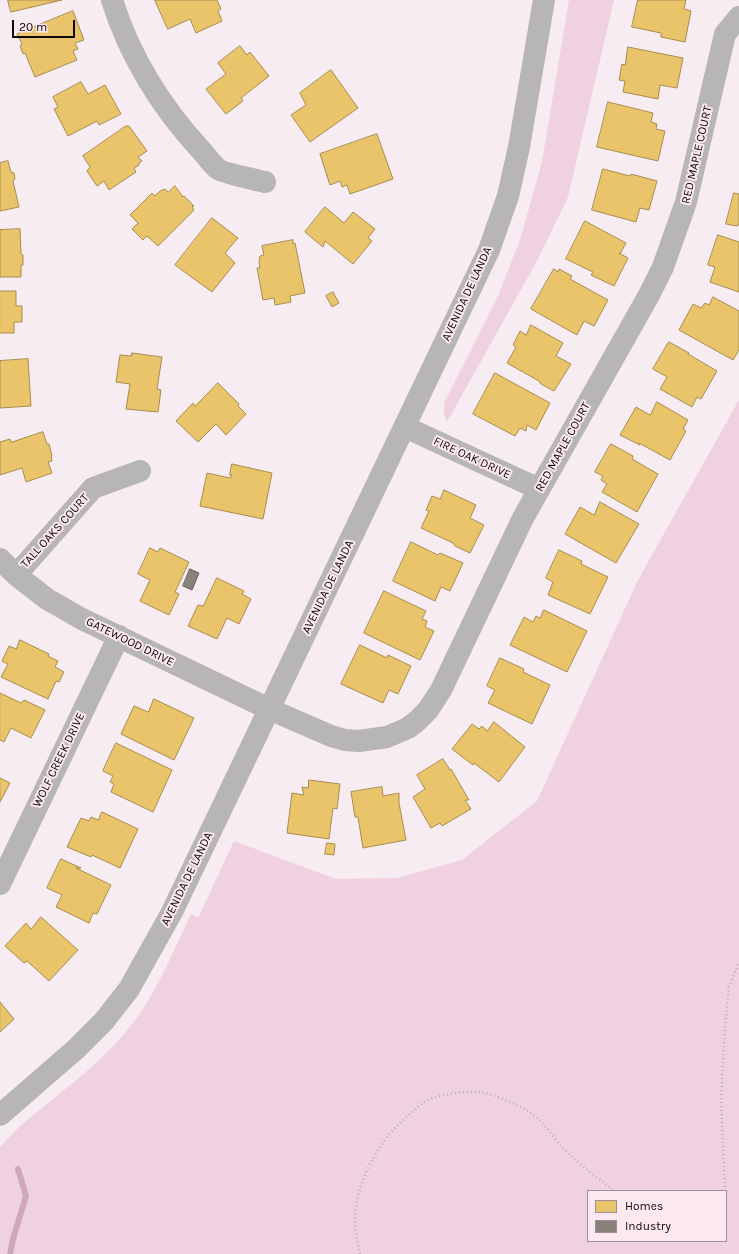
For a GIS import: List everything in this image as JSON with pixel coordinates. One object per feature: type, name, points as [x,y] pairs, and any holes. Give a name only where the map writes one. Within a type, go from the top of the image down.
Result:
[{"type":"street","points":[[112,0],[133,53],[157,94],[186,134],[219,170],[265,182]]},
{"type":"street","name":"AVENIDA DE LANDA","points":[[0,1115],[76,1049],[104,1021],[128,990],[172,912],[489,250],[508,196],[519,147],[544,0]]},
{"type":"street","name":"RED MAPLE COURT","points":[[270,709],[331,736],[345,740],[359,741],[387,737],[408,728],[417,722],[428,710],[441,690],[523,518],[649,295],[663,267],[686,202],[725,34],[739,17]]},
{"type":"street","name":"FIRE OAK DRIVE","points":[[405,427],[539,489]]},
{"type":"street","name":"TALL OAKS COURT","points":[[16,575],[93,488],[140,471]]},
{"type":"street","name":"GATEWOOD DRIVE","points":[[0,559],[16,575],[47,599],[82,619],[270,709]]},
{"type":"street","name":"WOLF CREEK DRIVE","points":[[0,884],[119,636]]},
{"type":"path","points":[[725,1190],[721,1099],[725,1026],[729,987],[739,962]]},
{"type":"path","points":[[360,1254],[355,1222],[357,1203],[365,1175],[380,1145],[407,1115],[423,1103],[443,1095],[481,1092],[515,1104],[533,1115],[542,1123],[560,1146],[613,1190]]},
{"type":"shaded area","points":[[569,0],[614,0],[568,197],[538,259],[447,422],[444,413],[444,403],[498,296],[520,240],[542,162]]},
{"type":"shaded area","points":[[739,400],[739,1254],[0,1254],[0,1147],[21,1126],[96,1063],[130,1027],[151,997],[191,914],[198,918],[234,841],[336,879],[396,878],[462,860],[537,801],[638,580]]},
{"type":"building: Homes","points":[[8,0],[62,0],[11,12]]},
{"type":"building: Homes","points":[[155,0],[217,0],[221,9],[218,11],[222,21],[196,33],[190,19],[168,29]]},
{"type":"building: Homes","points":[[638,0],[686,0],[684,9],[691,11],[685,42],[661,37],[661,33],[632,27]]},
{"type":"building: Homes","points":[[73,11],[84,40],[75,43],[78,49],[73,51],[77,60],[35,77],[25,53],[23,54],[20,46],[22,44],[17,34]]},
{"type":"building: Homes","points":[[240,46],[247,55],[250,52],[269,76],[241,98],[243,101],[226,114],[206,89],[226,74],[218,63]]},
{"type":"building: Homes","points":[[628,47],[683,58],[677,88],[660,85],[658,99],[623,92],[625,81],[619,80],[622,64],[625,65]]},
{"type":"building: Homes","points":[[331,70],[358,108],[310,142],[291,115],[306,105],[300,93]]},
{"type":"building: Homes","points":[[81,82],[88,94],[105,85],[121,114],[99,125],[97,121],[68,136],[54,109],[58,107],[53,97]]},
{"type":"building: Homes","points":[[608,102],[653,113],[651,122],[657,124],[656,129],[665,131],[658,161],[597,147]]},
{"type":"building: Homes","points":[[126,126],[129,126],[147,151],[138,157],[142,161],[134,168],[136,172],[109,190],[104,181],[97,186],[87,171],[90,167],[83,156]]},
{"type":"building: Homes","points":[[377,134],[393,179],[350,194],[347,185],[342,187],[340,181],[330,185],[320,154]]},
{"type":"building: Homes","points":[[8,161],[11,172],[14,173],[15,179],[13,181],[19,207],[0,211],[0,163]]},
{"type":"building: Homes","points":[[603,169],[657,181],[649,210],[640,208],[636,222],[592,210]]},
{"type":"building: Homes","points":[[175,186],[183,197],[184,196],[194,206],[192,206],[194,210],[158,246],[147,236],[143,240],[132,229],[138,223],[130,215],[152,193],[155,196],[160,191],[165,189],[168,192]]},
{"type":"building: Homes","points":[[734,193],[739,194],[739,225],[737,226],[726,224]]},
{"type":"building: Homes","points":[[325,207],[344,223],[353,212],[375,229],[368,238],[372,241],[353,264],[325,241],[323,247],[305,232]]},
{"type":"building: Homes","points":[[212,218],[238,238],[225,253],[235,263],[212,292],[175,265]]},
{"type":"building: Homes","points":[[585,221],[626,243],[620,254],[628,258],[614,286],[591,275],[593,272],[566,259]]},
{"type":"building: Homes","points":[[20,229],[21,254],[23,255],[21,277],[0,277],[0,230]]},
{"type":"building: Homes","points":[[718,235],[739,242],[739,292],[710,282],[715,267],[708,265]]},
{"type":"building: Homes","points":[[293,240],[293,244],[295,243],[305,293],[290,296],[291,302],[275,305],[274,298],[263,300],[257,268],[260,268],[260,256],[264,255],[262,246]]},
{"type":"building: Homes","points":[[554,269],[558,272],[559,269],[572,276],[570,279],[608,300],[594,326],[584,321],[577,335],[531,309]]},
{"type":"building: Homes","points":[[0,291],[16,291],[16,306],[22,306],[22,322],[14,322],[14,333],[0,333]]},
{"type":"building: Homes","points":[[333,292],[339,303],[332,307],[326,296]]},
{"type":"building: Homes","points":[[713,297],[739,311],[739,350],[733,360],[679,330],[693,304],[701,308],[705,303],[709,305]]},
{"type":"building: Homes","points":[[531,325],[563,343],[556,356],[571,364],[554,391],[507,363],[516,347],[513,345],[520,331],[526,335]]},
{"type":"building: Homes","points":[[669,342],[717,371],[701,399],[697,397],[692,407],[660,389],[667,377],[653,369]]},
{"type":"building: Homes","points":[[132,353],[162,357],[157,389],[161,390],[158,412],[126,409],[130,384],[116,382],[120,355],[131,356]]},
{"type":"building: Homes","points":[[28,359],[31,406],[0,408],[0,361]]},
{"type":"building: Homes","points":[[495,373],[550,403],[536,430],[527,425],[526,431],[520,428],[515,436],[473,414]]},
{"type":"building: Homes","points":[[218,383],[239,404],[238,406],[246,414],[226,435],[216,424],[198,442],[176,421],[193,403],[195,406]]},
{"type":"building: Homes","points":[[657,402],[688,420],[683,429],[686,431],[670,460],[639,443],[640,445],[620,435],[636,407],[650,415]]},
{"type":"building: Homes","points":[[43,432],[47,444],[49,444],[52,456],[52,461],[48,462],[52,473],[26,482],[22,468],[0,475],[0,442],[10,439],[11,442]]},
{"type":"building: Homes","points":[[611,444],[633,456],[632,459],[658,474],[637,512],[602,492],[607,484],[601,480],[603,476],[595,472]]},
{"type":"building: Homes","points":[[232,464],[272,473],[263,519],[200,506],[207,473],[230,478],[232,475],[230,475]]},
{"type":"building: Homes","points":[[444,490],[476,505],[470,518],[484,525],[470,553],[421,528],[429,511],[426,510],[432,496],[440,499]]},
{"type":"building: Homes","points":[[600,502],[639,524],[616,563],[565,534],[580,507],[594,515]]},
{"type":"building: Homes","points":[[411,542],[438,555],[440,553],[463,563],[450,591],[441,587],[435,601],[393,581]]},
{"type":"building: Homes","points":[[150,548],[158,552],[160,548],[189,562],[175,592],[179,594],[169,615],[140,601],[150,580],[138,574]]},
{"type":"building: Homes","points":[[559,550],[582,561],[581,564],[608,577],[590,614],[548,595],[553,582],[546,578]]},
{"type":"building: Homes","points":[[217,578],[244,591],[242,594],[251,599],[239,624],[227,618],[217,639],[188,626],[198,605],[203,606]]},
{"type":"building: Homes","points":[[384,591],[426,611],[422,619],[427,621],[425,627],[434,631],[420,660],[364,633]]},
{"type":"building: Homes","points":[[544,610],[587,631],[567,672],[510,645],[524,617],[533,622],[536,616],[540,618]]},
{"type":"building: Homes","points":[[20,640],[49,654],[48,656],[58,661],[55,667],[64,672],[59,682],[56,681],[48,699],[1,677],[8,664],[2,661],[9,646],[16,649]]},
{"type":"building: Homes","points":[[360,645],[387,658],[388,655],[411,666],[398,694],[389,690],[383,703],[341,684]]},
{"type":"building: Homes","points":[[500,658],[524,669],[523,672],[550,685],[532,724],[488,703],[495,690],[487,686]]},
{"type":"building: Homes","points":[[0,693],[21,703],[24,700],[45,710],[31,738],[11,728],[4,742],[0,740]]},
{"type":"building: Homes","points":[[154,699],[194,718],[174,760],[121,734],[134,706],[148,712]]},
{"type":"building: Homes","points":[[494,722],[525,747],[499,782],[452,749],[472,724],[479,729],[482,726],[487,731]]},
{"type":"building: Homes","points":[[116,743],[172,770],[153,812],[111,792],[114,784],[110,782],[113,776],[103,771]]},
{"type":"building: Homes","points":[[443,759],[450,770],[451,769],[469,800],[465,800],[471,809],[442,826],[440,823],[431,828],[413,797],[425,789],[417,775]]},
{"type":"building: Homes","points":[[0,778],[10,783],[0,802]]},
{"type":"building: Homes","points":[[309,780],[340,784],[337,809],[333,808],[329,839],[287,833],[292,793],[304,795],[302,787],[308,788]]},
{"type":"building: Homes","points":[[382,787],[383,796],[399,793],[399,803],[406,840],[363,848],[358,817],[355,817],[351,792]]},
{"type":"building: Homes","points":[[102,812],[138,829],[120,868],[92,855],[91,857],[67,847],[81,818],[89,821],[91,817],[98,820]]},
{"type":"building: Homes","points":[[327,843],[335,844],[334,855],[325,854]]},
{"type":"building: Homes","points":[[61,859],[81,868],[76,868],[111,885],[97,914],[93,913],[89,923],[56,907],[62,895],[47,888]]},
{"type":"building: Homes","points":[[41,917],[78,950],[49,981],[27,961],[24,963],[5,946],[26,923],[31,929]]},
{"type":"building: Homes","points":[[0,1002],[14,1019],[0,1032]]},
{"type":"building: Industry","points":[[190,569],[199,573],[192,590],[183,586]]},
{"type":"waterway","points":[[10,1254],[26,1196],[18,1169]]}]
